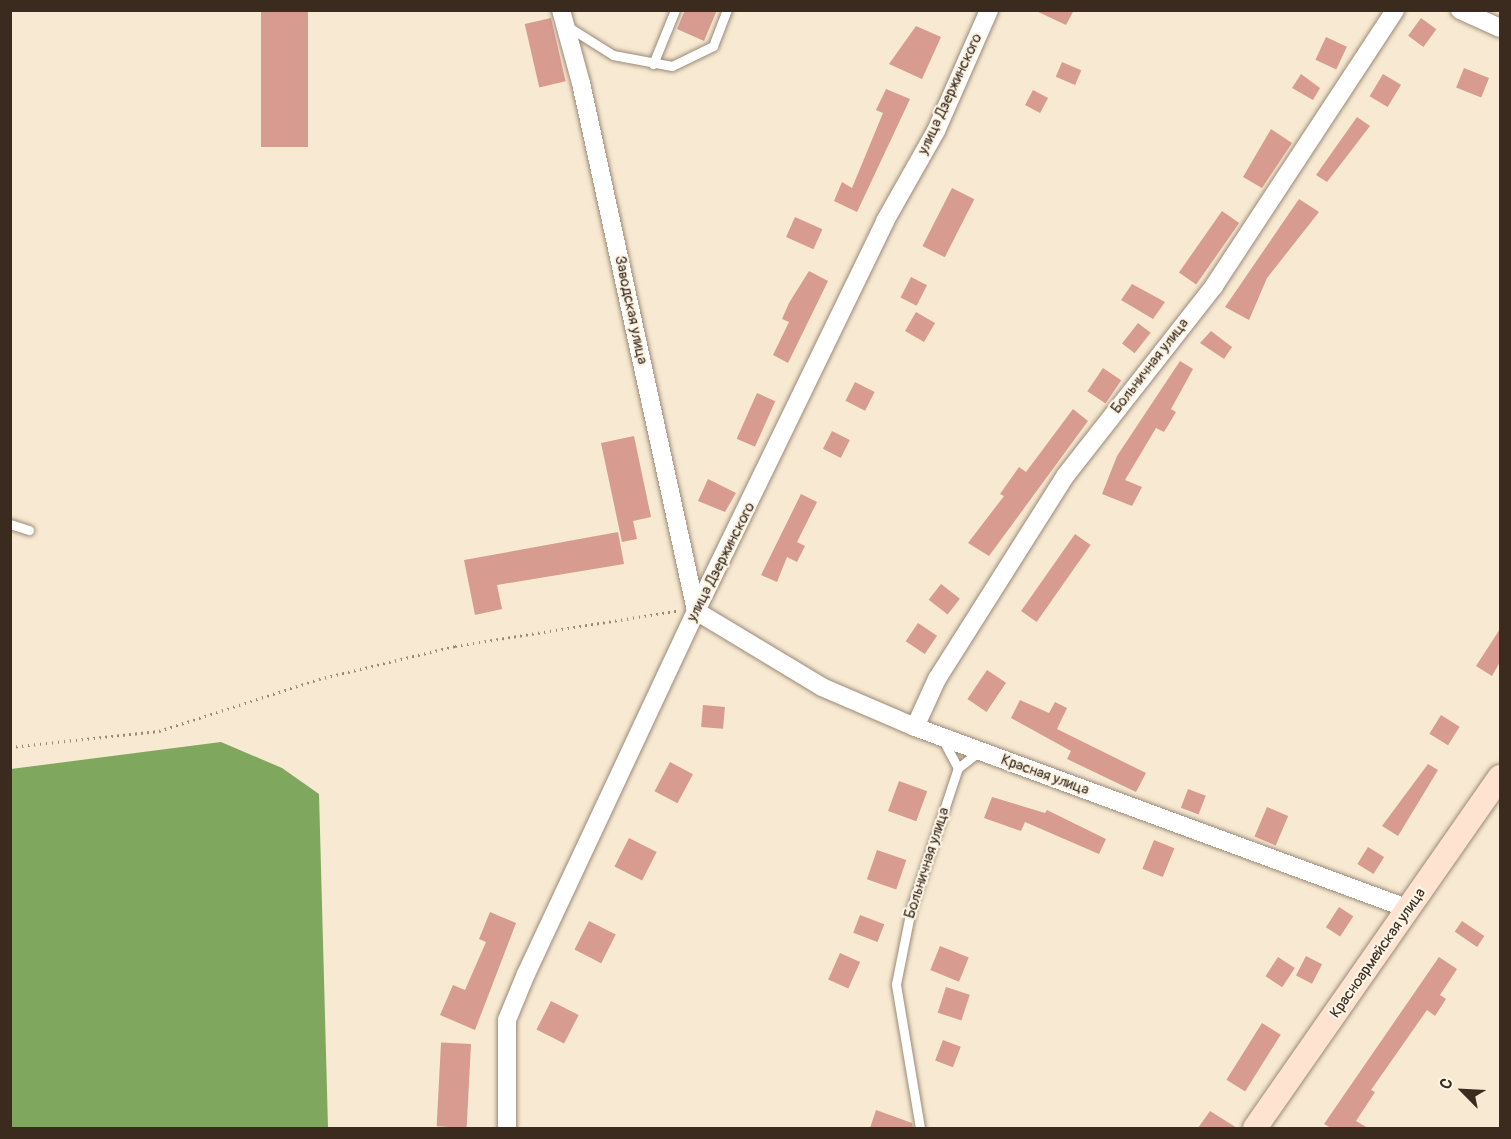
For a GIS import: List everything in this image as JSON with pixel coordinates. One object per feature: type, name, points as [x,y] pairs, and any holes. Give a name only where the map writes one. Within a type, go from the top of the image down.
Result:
[{"type":"main road","name":"Красноармейская улица","points":[[1255,1128],[1500,777]]},
{"type":"street","name":"улица Дзержинского","points":[[507,1128],[507,1020],[696,610],[885,221],[936,131],[990,10]]},
{"type":"street","name":"Больничная улица","points":[[915,727],[937,679],[1066,475],[1214,286],[1395,10]]},
{"type":"street","points":[[1460,10],[1500,28]]},
{"type":"street","name":"Заводская улица","points":[[563,17],[696,610]]},
{"type":"street","name":"Красная улица","points":[[696,610],[822,687],[915,727],[1409,909]]},
{"type":"lane","points":[[653,64],[675,10]]},
{"type":"lane","points":[[563,17],[613,55],[672,66],[703,55],[713,46],[727,10]]},
{"type":"lane","points":[[10,524],[29,530]]},
{"type":"lane","points":[[942,737],[958,768],[980,751]]},
{"type":"lane","name":"Больничная улица","points":[[920,1128],[896,984],[911,909],[958,768]]},
{"type":"path","points":[[10,747],[159,731],[319,679],[455,646],[646,612],[696,610]]},
{"type":"green space","points":[[221,742],[282,768],[319,794],[328,1128],[11,1128],[11,769]]},
{"type":"building","points":[[261,10],[308,10],[308,147],[261,147]]},
{"type":"building","points":[[685,10],[717,10],[704,41],[677,29]]},
{"type":"building","points":[[1034,10],[1074,10],[1066,25]]},
{"type":"building","points":[[551,18],[566,81],[539,87],[525,24]]},
{"type":"building","points":[[1421,18],[1436,29],[1423,47],[1408,36]]},
{"type":"building","points":[[916,26],[941,37],[922,79],[889,64]]},
{"type":"building","points":[[1326,37],[1347,47],[1336,69],[1315,60]]},
{"type":"building","points":[[1062,62],[1081,70],[1075,85],[1056,77]]},
{"type":"building","points":[[1464,68],[1489,78],[1481,98],[1456,87]]},
{"type":"building","points":[[1301,74],[1320,88],[1313,100],[1292,88]]},
{"type":"building","points":[[1383,74],[1401,85],[1388,107],[1370,96]]},
{"type":"building","points":[[886,89],[910,99],[857,212],[834,201],[842,182],[852,188],[883,113],[876,110]]},
{"type":"building","points":[[1033,90],[1048,98],[1040,113],[1025,105]]},
{"type":"building","points":[[1357,117],[1370,126],[1327,182],[1316,175]]},
{"type":"building","points":[[1271,129],[1292,143],[1262,188],[1243,177]]},
{"type":"building","points":[[952,188],[974,199],[945,257],[922,246]]},
{"type":"building","points":[[1299,199],[1319,212],[1267,278],[1249,320],[1225,307]]},
{"type":"building","points":[[1222,211],[1239,223],[1196,284],[1179,272]]},
{"type":"building","points":[[795,217],[822,229],[813,249],[786,237]]},
{"type":"building","points":[[809,271],[828,281],[788,363],[773,355],[789,322],[782,319]]},
{"type":"building","points":[[911,277],[927,285],[917,306],[901,297]]},
{"type":"building","points":[[1132,284],[1165,302],[1153,319],[1121,300]]},
{"type":"building","points":[[916,312],[935,323],[924,342],[905,331]]},
{"type":"building","points":[[1138,323],[1151,333],[1135,353],[1122,343]]},
{"type":"building","points":[[1211,331],[1232,347],[1224,359],[1200,343]]},
{"type":"building","points":[[1180,361],[1193,369],[1171,409],[1176,412],[1164,432],[1156,428],[1125,480],[1142,487],[1132,506],[1102,494],[1117,456]]},
{"type":"building","points":[[1103,368],[1121,380],[1106,404],[1087,391]]},
{"type":"building","points":[[855,382],[875,392],[865,411],[845,401]]},
{"type":"building","points":[[757,393],[775,401],[755,447],[737,439]]},
{"type":"building","points":[[1073,409],[1088,421],[989,556],[968,543],[1004,496],[1000,494],[1019,467],[1026,472]]},
{"type":"building","points":[[832,431],[850,440],[841,458],[823,449]]},
{"type":"building","points":[[634,436],[651,517],[633,521],[637,539],[622,542],[601,443]]},
{"type":"building","points":[[708,479],[736,493],[725,512],[698,501]]},
{"type":"building","points":[[801,494],[817,502],[797,542],[805,546],[797,562],[787,557],[777,582],[761,575]]},
{"type":"building","points":[[618,532],[624,564],[497,585],[502,609],[475,615],[464,560]]},
{"type":"building","points":[[1075,534],[1091,545],[1037,622],[1021,611]]},
{"type":"building","points":[[941,584],[960,599],[948,615],[929,600]]},
{"type":"building","points":[[918,623],[937,636],[925,654],[906,641]]},
{"type":"building","points":[[1500,629],[1500,662],[1492,676],[1476,666]]},
{"type":"building","points":[[987,670],[1006,683],[986,712],[967,699]]},
{"type":"building","points":[[1020,700],[1049,713],[1055,702],[1067,708],[1057,729],[1146,773],[1136,792],[1067,759],[1071,751],[1011,718]]},
{"type":"building","points":[[703,705],[725,707],[723,729],[701,727]]},
{"type":"building","points":[[1441,715],[1460,727],[1448,745],[1429,734]]},
{"type":"building","points":[[670,762],[693,774],[677,803],[655,791]]},
{"type":"building","points":[[1428,764],[1438,770],[1398,836],[1382,826]]},
{"type":"building","points":[[899,781],[927,791],[916,821],[888,811]]},
{"type":"building","points":[[1188,789],[1206,796],[1199,814],[1181,808]]},
{"type":"building","points":[[992,797],[1045,813],[1047,810],[1106,839],[1099,854],[1025,822],[1021,831],[984,818]]},
{"type":"building","points":[[1267,807],[1288,816],[1276,845],[1254,836]]},
{"type":"building","points":[[629,838],[657,852],[642,881],[614,867]]},
{"type":"building","points":[[1154,840],[1174,848],[1163,877],[1142,869]]},
{"type":"building","points":[[1368,847],[1384,857],[1374,874],[1357,864]]},
{"type":"building","points":[[877,850],[906,860],[896,889],[867,879]]},
{"type":"building","points":[[1339,907],[1353,916],[1340,936],[1326,927]]},
{"type":"building","points":[[490,912],[516,923],[475,1030],[440,1015],[453,985],[465,990],[486,942],[479,939]]},
{"type":"building","points":[[860,915],[884,924],[877,942],[853,933]]},
{"type":"building","points":[[589,921],[616,935],[601,963],[574,950]]},
{"type":"building","points":[[1462,921],[1484,936],[1477,947],[1455,932]]},
{"type":"building","points":[[940,946],[969,958],[959,982],[930,970]]},
{"type":"building","points":[[840,953],[860,962],[848,988],[828,979]]},
{"type":"building","points":[[1306,956],[1322,964],[1312,984],[1296,976]]},
{"type":"building","points":[[1278,957],[1295,968],[1282,987],[1265,976]]},
{"type":"building","points":[[1439,957],[1457,969],[1440,995],[1446,999],[1435,1016],[1427,1010],[1371,1090],[1375,1092],[1356,1121],[1368,1128],[1331,1128],[1324,1124]]},
{"type":"building","points":[[946,987],[970,995],[961,1020],[938,1013]]},
{"type":"building","points":[[551,1001],[579,1015],[564,1044],[536,1030]]},
{"type":"building","points":[[1262,1023],[1281,1035],[1245,1091],[1226,1080]]},
{"type":"building","points":[[943,1040],[961,1047],[953,1067],[935,1061]]},
{"type":"building","points":[[441,1042],[471,1044],[467,1128],[437,1126]]},
{"type":"building","points":[[876,1110],[912,1123],[913,1128],[870,1128]]},
{"type":"building","points":[[1210,1111],[1237,1128],[1198,1128]]}]
